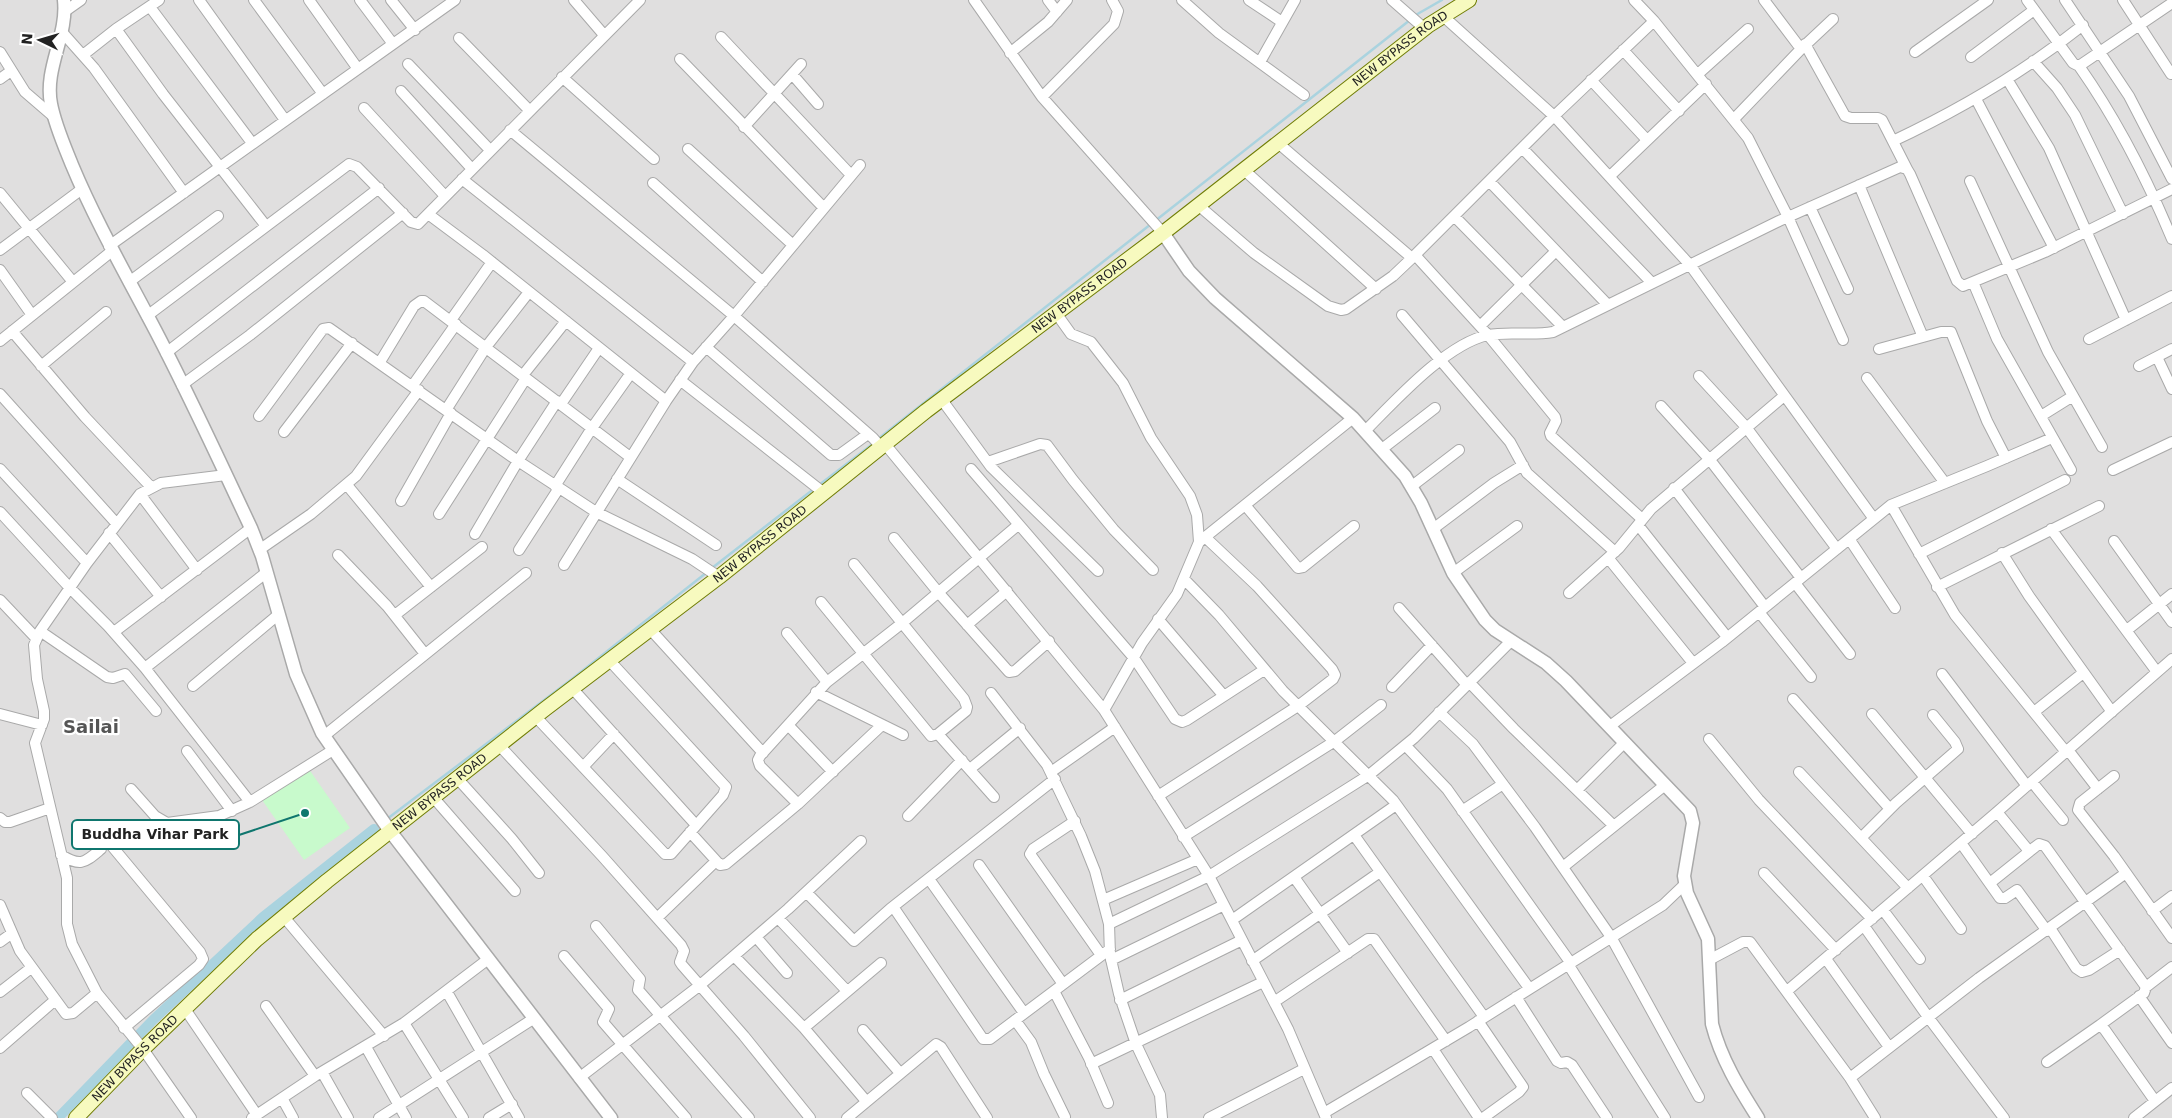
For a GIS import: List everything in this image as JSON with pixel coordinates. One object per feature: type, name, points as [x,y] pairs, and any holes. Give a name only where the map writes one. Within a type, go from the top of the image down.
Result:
[{"type":"main road","name":"NEW BYPASS ROAD","points":[[76,1118],[137,1043],[185,1010],[257,940],[284,917],[535,716],[650,629],[711,572],[877,441],[942,400],[1056,313],[1157,226],[1198,205],[1244,170],[1418,22],[1443,16],[1469,0]]},
{"type":"street","points":[[80,0],[64,6],[62,32],[50,77],[50,102],[54,117],[82,189],[110,248],[166,353],[251,528],[267,572],[302,692],[324,736],[390,832],[609,1118]]},
{"type":"street","points":[[83,55],[116,29],[159,0]]},
{"type":"street","points":[[199,0],[285,120]]},
{"type":"street","points":[[254,0],[323,94]]},
{"type":"street","points":[[309,0],[358,69]]},
{"type":"street","points":[[360,0],[393,44]]},
{"type":"street","points":[[391,0],[415,30]]},
{"type":"street","points":[[0,341],[73,282],[110,248],[252,143],[415,30],[453,0]]},
{"type":"street","points":[[574,0],[604,35]]},
{"type":"street","points":[[147,316],[349,164],[357,167],[414,224],[418,224],[640,0]]},
{"type":"street","points":[[974,0],[1042,97],[1157,226],[1190,271],[1215,298],[1353,418],[1382,449],[1412,486],[1454,573],[1485,620],[1495,630],[1555,671],[1610,726],[1692,816],[1692,830],[1684,869],[1685,884],[1706,933],[1709,960],[1710,1006],[1716,1038],[1728,1069],[1758,1118]]},
{"type":"street","points":[[1048,0],[1057,12]]},
{"type":"street","points":[[1010,53],[1040,29],[1067,0]]},
{"type":"street","points":[[1042,97],[1114,24],[1118,11],[1112,0]]},
{"type":"street","points":[[1182,0],[1219,33],[1304,95]]},
{"type":"street","points":[[1249,0],[1282,22]]},
{"type":"street","points":[[1260,62],[1295,0]]},
{"type":"street","points":[[1392,0],[1418,22]]},
{"type":"street","points":[[1634,0],[1698,74],[1754,147],[1788,217],[1843,340]]},
{"type":"street","points":[[1764,0],[1803,47],[1844,116],[1851,118],[1878,118],[1885,124],[1957,281],[1962,286],[2054,248],[2172,189]]},
{"type":"street","points":[[1915,52],[1988,0]]},
{"type":"street","points":[[2027,0],[2073,62],[2080,66],[2107,107],[2155,198],[2172,239]]},
{"type":"street","points":[[2066,0],[2102,51],[2137,108],[2172,179]]},
{"type":"street","points":[[2123,0],[2172,74]]},
{"type":"street","points":[[2080,66],[2172,3]]},
{"type":"street","points":[[150,7],[252,143]]},
{"type":"street","points":[[1971,57],[2034,10]]},
{"type":"street","points":[[1443,16],[1554,116],[1690,265],[1874,519]]},
{"type":"street","points":[[1734,119],[1833,18]]},
{"type":"street","points":[[1198,205],[1254,253],[1328,306],[1341,310],[1346,309],[1376,289],[1414,257],[1554,116],[1654,21]]},
{"type":"street","points":[[1893,141],[1976,99],[2059,44],[2083,25]]},
{"type":"street","points":[[116,29],[266,226]]},
{"type":"street","points":[[1698,74],[1748,29]]},
{"type":"street","points":[[62,32],[83,55],[184,193]]},
{"type":"street","points":[[721,37],[851,175]]},
{"type":"street","points":[[459,38],[529,110]]},
{"type":"street","points":[[1623,50],[1679,111]]},
{"type":"street","points":[[0,52],[25,92],[54,117]]},
{"type":"street","points":[[680,59],[824,208]]},
{"type":"street","points":[[2034,61],[2057,88],[2075,115],[2123,214]]},
{"type":"street","points":[[408,64],[490,150]]},
{"type":"street","points":[[744,127],[800,64]]},
{"type":"street","points":[[0,79],[11,71]]},
{"type":"street","points":[[792,74],[818,104]]},
{"type":"street","points":[[562,77],[654,159]]},
{"type":"street","points":[[2008,78],[2049,148],[2126,320]]},
{"type":"street","points":[[1591,80],[1647,140]]},
{"type":"street","points":[[1610,176],[1706,84]]},
{"type":"street","points":[[401,92],[472,169]]},
{"type":"street","points":[[1976,99],[2054,248]]},
{"type":"street","points":[[364,108],[445,196]]},
{"type":"street","points":[[510,130],[734,316],[877,441],[979,557],[1049,641],[1104,710],[1209,876],[1274,1002],[1325,1115],[1663,905],[1685,884]]},
{"type":"street","points":[[1278,143],[1414,257],[1480,326],[1555,417],[1556,420],[1550,433],[1551,436],[1640,522],[1727,637]]},
{"type":"street","points":[[1522,148],[1652,283]]},
{"type":"street","points":[[688,149],[793,245]]},
{"type":"street","points":[[564,565],[630,457],[693,362],[763,282],[860,165]]},
{"type":"street","points":[[1366,431],[1412,384],[1441,360],[1469,343],[1488,335],[1541,334],[1563,327],[1788,217],[1900,167],[1907,169]]},
{"type":"street","points":[[1244,170],[1376,289]]},
{"type":"street","points":[[462,179],[693,362]]},
{"type":"street","points":[[1970,181],[2008,268],[2048,352],[2102,447]]},
{"type":"street","points":[[1489,182],[1608,305]]},
{"type":"street","points":[[653,183],[763,282]]},
{"type":"street","points":[[1859,185],[1923,337]]},
{"type":"street","points":[[166,353],[379,188]]},
{"type":"street","points":[[0,250],[82,189]]},
{"type":"street","points":[[0,194],[73,282]]},
{"type":"street","points":[[1810,207],[1848,289]]},
{"type":"street","points":[[182,385],[258,330],[403,213]]},
{"type":"street","points":[[428,214],[492,262],[666,401]]},
{"type":"street","points":[[129,282],[218,216]]},
{"type":"street","points":[[1454,216],[1563,327]]},
{"type":"street","points":[[1480,326],[1556,251]]},
{"type":"street","points":[[259,550],[312,514],[347,485],[371,458],[416,388],[453,322],[492,262]]},
{"type":"street","points":[[0,270],[32,315]]},
{"type":"street","points":[[1974,282],[1998,339],[2071,470]]},
{"type":"street","points":[[401,500],[486,347],[529,292]]},
{"type":"street","points":[[2089,339],[2172,296]]},
{"type":"street","points":[[380,362],[414,306],[421,300],[453,322],[630,457]]},
{"type":"street","points":[[41,366],[106,312]]},
{"type":"street","points":[[1056,313],[1071,334],[1091,342],[1123,383],[1151,438],[1190,496],[1202,540],[1257,586],[1334,672],[1333,679],[1298,706],[1158,796]]},
{"type":"street","points":[[1402,315],[1510,442],[1527,473],[1612,556],[1693,663]]},
{"type":"street","points":[[439,514],[525,377],[566,321]]},
{"type":"street","points":[[259,416],[325,328],[329,328],[380,362],[486,439],[596,512],[711,572]]},
{"type":"street","points":[[12,331],[41,366],[151,487]]},
{"type":"street","points":[[1879,349],[1946,331],[1953,335],[1987,420],[2006,458]]},
{"type":"street","points":[[284,432],[352,343]]},
{"type":"street","points":[[706,347],[831,455],[839,455],[877,441]]},
{"type":"street","points":[[475,534],[518,461],[599,348]]},
{"type":"street","points":[[2139,366],[2172,349]]},
{"type":"street","points":[[2158,357],[2172,389]]},
{"type":"street","points":[[520,550],[592,428],[631,373]]},
{"type":"street","points":[[1699,376],[1746,427],[1837,549]]},
{"type":"street","points":[[1867,378],[1946,483]]},
{"type":"street","points":[[680,380],[819,488]]},
{"type":"street","points":[[0,394],[116,522]]},
{"type":"street","points":[[1569,593],[1612,556],[1640,522],[1674,488],[1710,460],[1784,396]]},
{"type":"street","points":[[2040,416],[2073,396]]},
{"type":"street","points":[[942,400],[988,462],[1098,571]]},
{"type":"street","points":[[1661,406],[1710,460],[1850,654]]},
{"type":"street","points":[[1382,449],[1435,408]]},
{"type":"street","points":[[1104,710],[1158,619],[1177,594],[1202,540],[1353,418]]},
{"type":"street","points":[[1610,726],[1762,610],[1850,540],[1890,505],[2052,438]]},
{"type":"street","points":[[2113,470],[2172,442]]},
{"type":"street","points":[[988,462],[1040,444],[1047,445],[1114,530],[1153,570]]},
{"type":"street","points":[[1412,486],[1459,450]]},
{"type":"street","points":[[1433,529],[1494,483],[1523,465]]},
{"type":"street","points":[[0,469],[87,563]]},
{"type":"street","points":[[971,469],[1134,658],[1173,717],[1179,721],[1187,720],[1264,670]]},
{"type":"street","points":[[191,1118],[137,1043],[97,993],[88,978],[69,934],[67,878],[35,743],[42,725],[44,711],[35,662],[38,635],[116,522],[140,494],[160,483],[226,475]]},
{"type":"street","points":[[617,479],[716,546]]},
{"type":"street","points":[[1919,554],[2065,480]]},
{"type":"street","points":[[347,485],[431,587]]},
{"type":"street","points":[[1674,488],[1811,677]]},
{"type":"street","points":[[140,494],[197,570]]},
{"type":"street","points":[[1245,505],[1298,568],[1303,568],[1354,526]]},
{"type":"street","points":[[1890,505],[1955,615],[2098,789]]},
{"type":"street","points":[[1937,587],[2099,506]]},
{"type":"street","points":[[0,512],[146,668],[250,802]]},
{"type":"street","points":[[798,804],[760,766],[758,760],[763,753],[827,682],[901,624],[1018,525]]},
{"type":"street","points":[[1454,573],[1517,526]]},
{"type":"street","points":[[114,632],[251,528]]},
{"type":"street","points":[[2051,529],[2157,672]]},
{"type":"street","points":[[109,533],[161,597]]},
{"type":"street","points":[[894,538],[1006,670],[1012,672],[1049,641]]},
{"type":"street","points":[[1850,540],[1895,608]]},
{"type":"street","points":[[2114,540],[2172,622]]},
{"type":"street","points":[[395,615],[482,547]]},
{"type":"street","points":[[2002,553],[2112,712]]},
{"type":"street","points":[[338,555],[395,615],[425,654]]},
{"type":"street","points":[[821,602],[930,734],[935,736],[966,711],[966,704],[854,564]]},
{"type":"street","points":[[146,668],[267,572]]},
{"type":"street","points":[[324,736],[526,573]]},
{"type":"street","points":[[1184,579],[1219,615],[1264,670],[1369,775],[1396,805],[1529,988]]},
{"type":"street","points":[[967,624],[1007,591]]},
{"type":"street","points":[[2127,630],[2172,594]]},
{"type":"street","points":[[0,600],[38,635],[107,677],[113,678],[125,674],[156,711]]},
{"type":"street","points":[[1399,608],[1468,683],[1614,826]]},
{"type":"street","points":[[193,686],[279,614]]},
{"type":"street","points":[[1158,619],[1224,696]]},
{"type":"street","points":[[650,629],[763,753]]},
{"type":"street","points":[[787,633],[827,682]]},
{"type":"street","points":[[1109,924],[1209,876],[1369,775],[1406,746],[1511,641]]},
{"type":"street","points":[[1392,687],[1432,645]]},
{"type":"street","points":[[1787,992],[1972,834],[2172,659]]},
{"type":"street","points":[[535,716],[665,854],[671,854],[723,796],[726,787],[609,660]]},
{"type":"street","points":[[2034,712],[2083,672]]},
{"type":"street","points":[[1942,674],[2029,784],[2063,820]]},
{"type":"street","points":[[572,688],[614,734],[693,829],[720,865],[726,864],[798,804],[882,725]]},
{"type":"street","points":[[816,692],[903,736]]},
{"type":"street","points":[[991,694],[1020,728],[1053,776],[1075,821],[1095,871],[1103,900],[1109,924],[1107,955],[1120,1000],[1136,1044],[1160,1095],[1162,1118]]},
{"type":"street","points":[[1792,699],[1890,809]]},
{"type":"street","points":[[1183,837],[1335,741],[1380,705]]},
{"type":"street","points":[[1439,712],[1473,744],[1612,937],[1699,1097]]},
{"type":"street","points":[[0,714],[42,725]]},
{"type":"street","points":[[1872,714],[1972,834]]},
{"type":"street","points":[[1861,838],[1890,809],[1958,749],[1958,746],[1933,715]]},
{"type":"street","points":[[788,725],[833,772]]},
{"type":"street","points":[[806,892],[854,941],[890,909],[1115,727]]},
{"type":"street","points":[[970,770],[1020,728]]},
{"type":"street","points":[[583,767],[614,734]]},
{"type":"street","points":[[938,734],[994,797]]},
{"type":"street","points":[[1709,739],[1759,800],[1868,922],[1928,1017],[2004,1118]]},
{"type":"street","points":[[1577,790],[1625,742]]},
{"type":"street","points":[[499,745],[602,856],[683,948],[680,962],[810,1118]]},
{"type":"street","points":[[1406,746],[1440,782],[1462,811],[1569,963],[1665,1118]]},
{"type":"street","points":[[131,789],[155,816],[167,823],[210,817],[232,811],[250,802],[333,750]]},
{"type":"street","points":[[187,751],[232,811]]},
{"type":"street","points":[[908,816],[962,760]]},
{"type":"street","points":[[1799,772],[1908,888]]},
{"type":"street","points":[[2114,776],[2080,803],[2078,810],[2172,938]]},
{"type":"street","points":[[457,778],[512,839],[538,873]]},
{"type":"street","points":[[1462,811],[1503,784]]},
{"type":"street","points":[[1563,867],[1665,785]]},
{"type":"street","points":[[433,797],[515,891]]},
{"type":"street","points":[[1232,920],[1396,805]]},
{"type":"street","points":[[0,818],[5,822],[10,822],[50,808]]},
{"type":"street","points":[[1997,812],[2029,851]]},
{"type":"street","points":[[1075,821],[1033,849],[1030,854],[1107,955]]},
{"type":"street","points":[[1354,835],[1481,1019],[1523,1086],[1519,1092],[1484,1118]]},
{"type":"street","points":[[106,839],[203,958],[199,965],[124,1028]]},
{"type":"street","points":[[579,1078],[699,986],[778,918],[861,841]]},
{"type":"street","points":[[1961,843],[2003,898],[2017,890],[2076,968],[2082,972],[2089,970],[2120,950]]},
{"type":"street","points":[[1990,883],[2039,844],[2045,846],[2146,987]]},
{"type":"street","points":[[61,855],[72,862],[81,863],[101,849]]},
{"type":"street","points":[[1103,900],[1198,859]]},
{"type":"street","points":[[657,918],[716,861]]},
{"type":"street","points":[[979,866],[1063,984]]},
{"type":"street","points":[[1252,961],[1380,872]]},
{"type":"street","points":[[1764,873],[1836,950]]},
{"type":"street","points":[[1850,1078],[1928,1017],[2126,873]]},
{"type":"street","points":[[1923,876],[1961,929]]},
{"type":"street","points":[[1294,877],[1348,953]]},
{"type":"street","points":[[929,879],[1024,1013]]},
{"type":"street","points":[[2152,911],[2172,896]]},
{"type":"street","points":[[0,905],[11,934],[31,968],[54,1001],[66,1014],[69,1015],[97,993]]},
{"type":"street","points":[[890,909],[895,910],[983,1039],[990,1039],[1063,984],[1107,955],[1224,905]]},
{"type":"street","points":[[1883,910],[1920,959]]},
{"type":"street","points":[[284,917],[384,1036]]},
{"type":"street","points":[[778,918],[847,991]]},
{"type":"street","points":[[596,926],[637,975],[640,982],[638,990],[749,1118]]},
{"type":"street","points":[[0,942],[11,934]]},
{"type":"street","points":[[756,937],[787,974]]},
{"type":"street","points":[[1274,1002],[1368,939],[1376,941],[1446,1040]]},
{"type":"street","points":[[1120,1000],[1242,940]]},
{"type":"street","points":[[1709,960],[1743,942],[1750,942],[1850,1078],[1875,1118]]},
{"type":"street","points":[[564,956],[609,1009],[603,1022],[686,1118]]},
{"type":"street","points":[[734,956],[804,1028],[866,1101]]},
{"type":"street","points":[[1826,958],[1889,1047]]},
{"type":"street","points":[[185,1010],[255,1116],[319,1074],[404,1023],[487,960]]},
{"type":"street","points":[[804,1028],[881,963]]},
{"type":"street","points":[[0,992],[31,968]]},
{"type":"street","points":[[2048,1062],[2139,996],[2146,987],[2172,968]]},
{"type":"street","points":[[1091,1064],[1264,982]]},
{"type":"street","points":[[1054,991],[1091,1064],[1108,1103]]},
{"type":"street","points":[[447,992],[519,1118]]},
{"type":"street","points":[[2139,996],[2172,1043]]},
{"type":"street","points":[[1516,997],[1557,1061],[1561,1063],[1567,1062],[1572,1065],[1608,1118]]},
{"type":"street","points":[[0,1048],[54,1001]]},
{"type":"street","points":[[266,1006],[319,1074],[348,1118]]},
{"type":"street","points":[[379,1118],[441,1080],[533,1019]]},
{"type":"street","points":[[1015,1020],[1034,1049],[1065,1117]]},
{"type":"street","points":[[404,1023],[463,1118]]},
{"type":"street","points":[[2100,1025],[2155,1101]]},
{"type":"street","points":[[863,1030],[900,1073]]},
{"type":"street","points":[[847,1118],[933,1046],[938,1045],[987,1118]]},
{"type":"street","points":[[366,1047],[406,1118]]},
{"type":"street","points":[[1433,1049],[1479,1118]]},
{"type":"street","points":[[1209,1118],[1229,1114],[1304,1068]]},
{"type":"street","points":[[2134,1118],[2172,1088]]},
{"type":"street","points":[[27,1093],[52,1118]]},
{"type":"street","points":[[282,1098],[293,1118]]},
{"type":"street","points":[[489,1118],[512,1104]]},
{"type":"street","points":[[2144,1109],[2152,1118]]},
{"type":"shaded area","points":[[0,0],[2172,0],[2172,1118],[0,1118]]},
{"type":"green space","points":[[306,765],[350,828],[304,860],[260,797]]},
{"type":"waterway","points":[[1414,16],[1442,0]]},
{"type":"waterway","points":[[1155,221],[1410,20]]},
{"type":"waterway","points":[[878,439],[1151,224]]},
{"type":"waterway","points":[[819,485],[874,443]]},
{"type":"waterway","points":[[712,568],[815,488]]},
{"type":"waterway","points":[[387,819],[572,679],[706,573]]},
{"type":"waterway","points":[[58,1118],[153,1020],[263,917],[374,829]]},
{"type":"place","name":"Buddha Vihar Park","points":[[305,813]]},
{"type":"district","name":"Sailai","points":[[91,727]]}]
